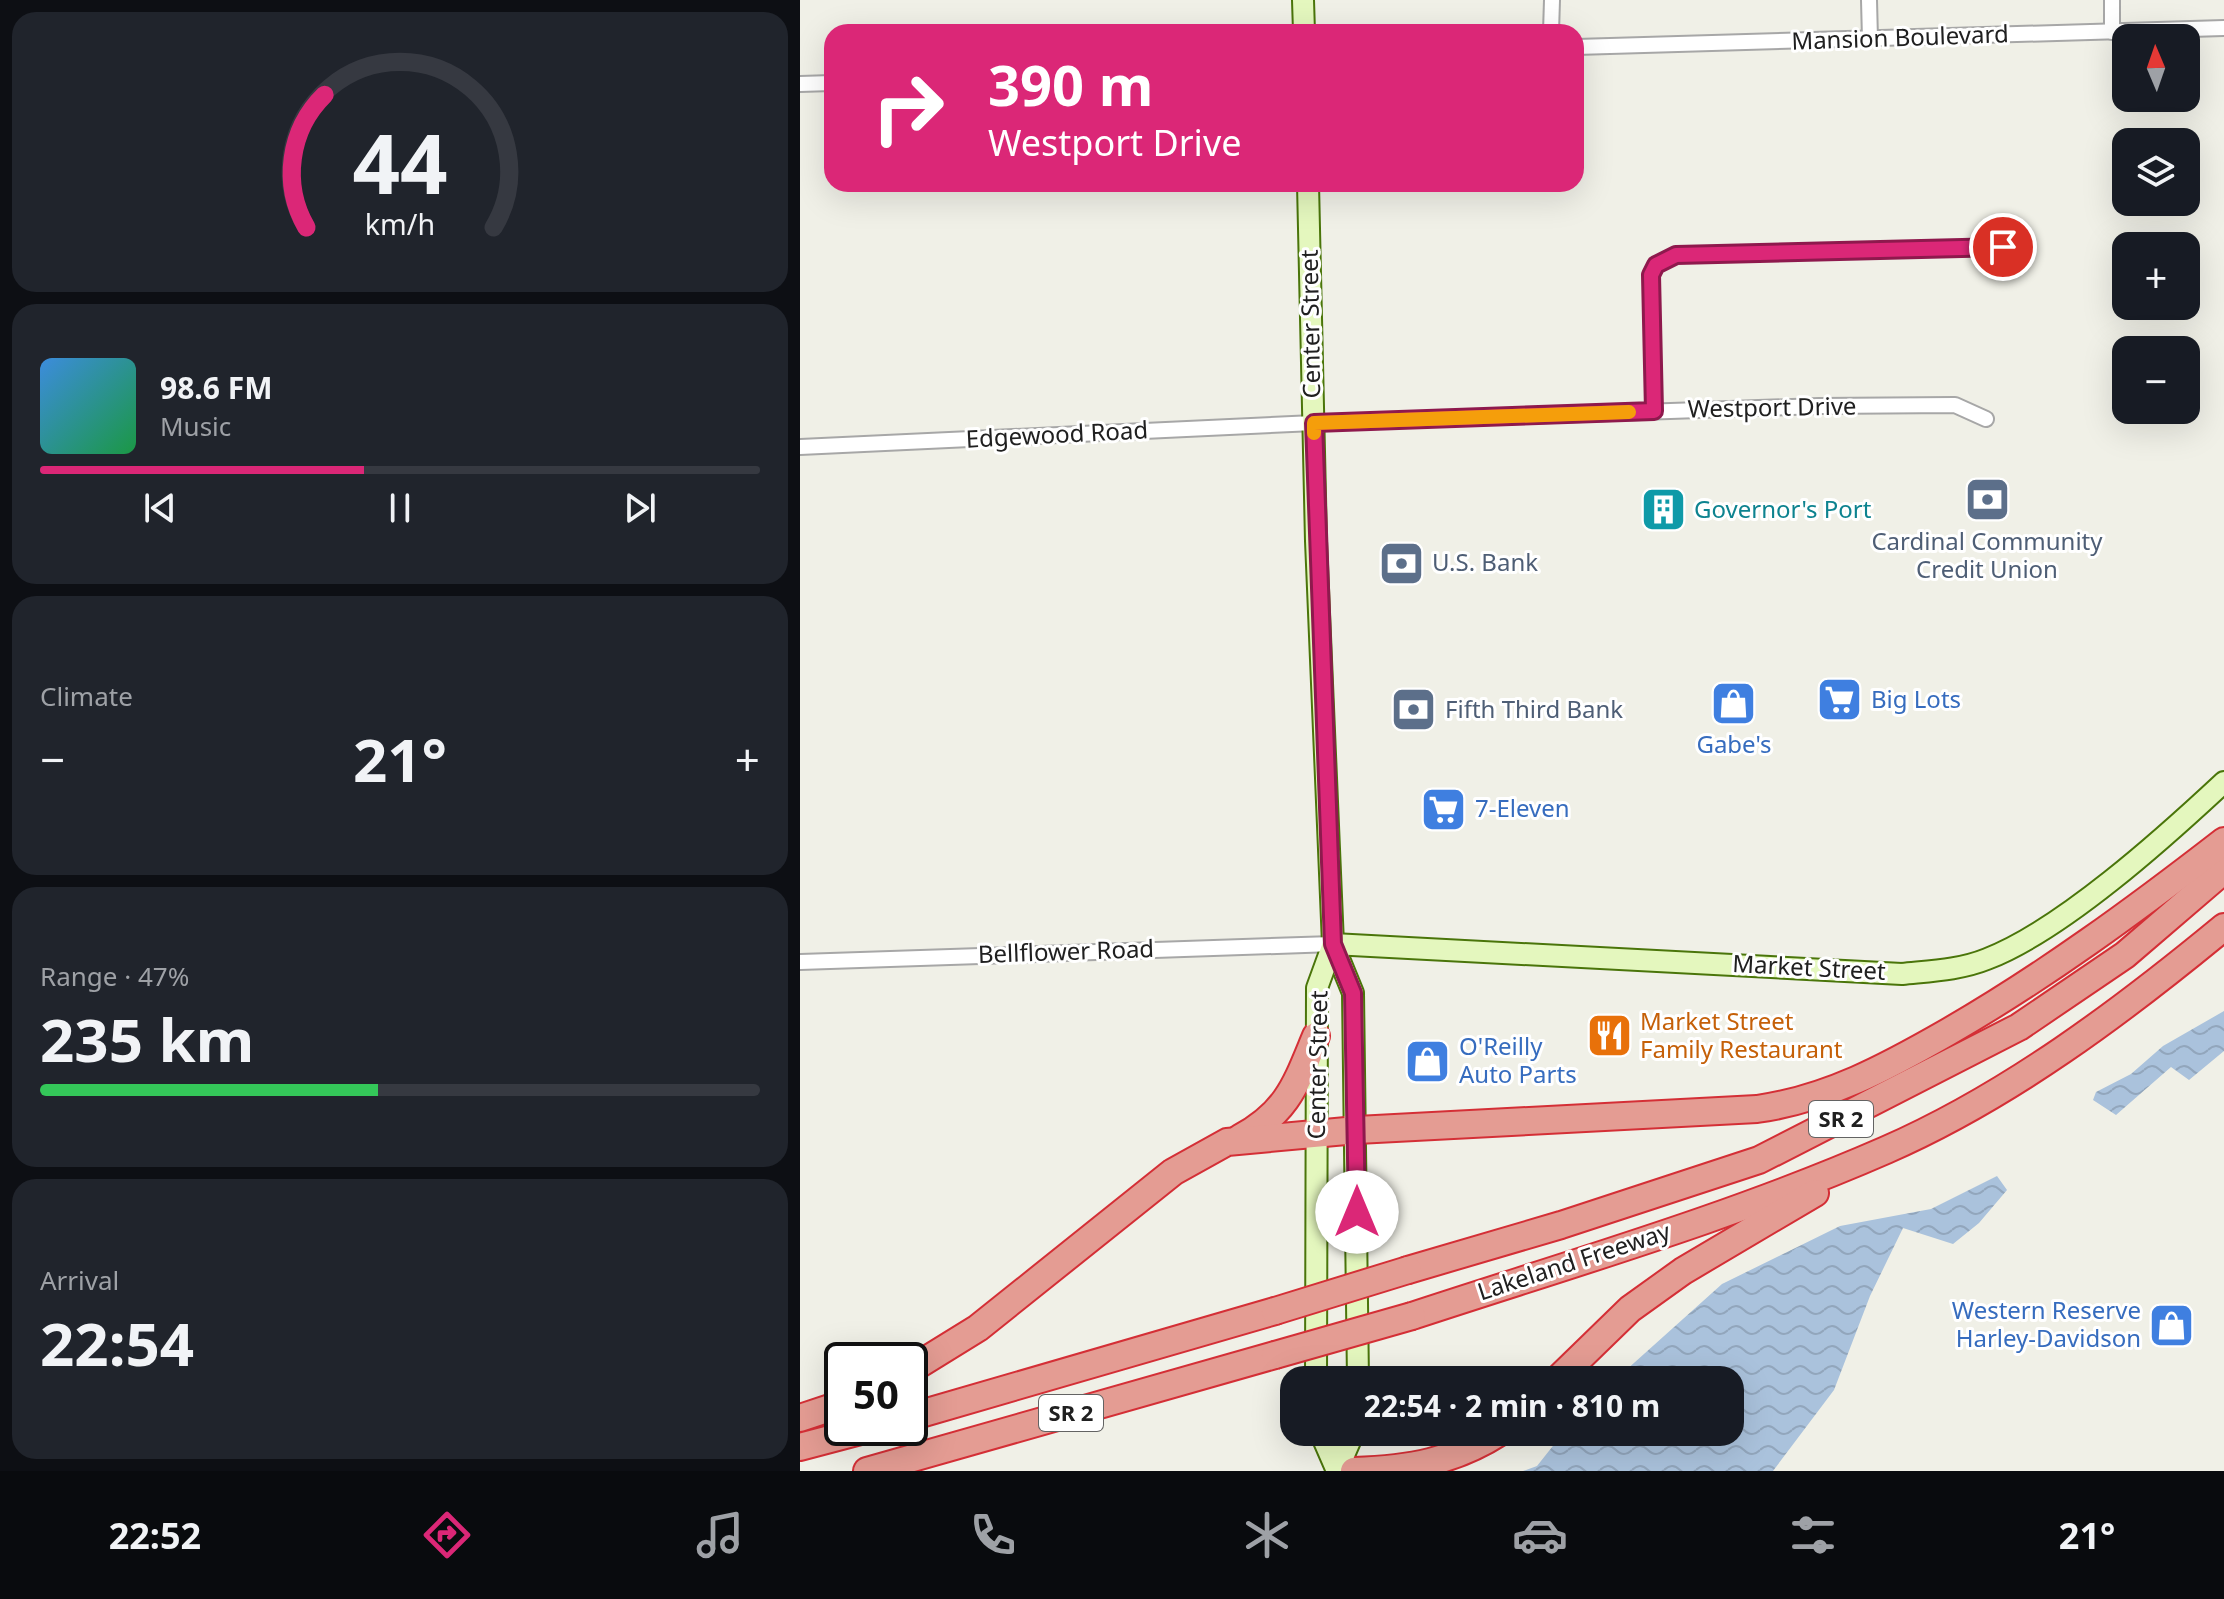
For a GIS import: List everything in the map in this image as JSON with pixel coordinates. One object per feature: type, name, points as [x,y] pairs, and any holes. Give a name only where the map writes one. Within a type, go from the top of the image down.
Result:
[{"type":"highway","points":[[928,1359],[978,1328],[1173,1172],[1215,1147],[1238,1140],[1357,1130],[1757,1109],[1820,1097],[1887,1067],[2005,999],[2139,908],[2224,841]]},
{"type":"highway","name":"Lakeland Freeway","points":[[928,1412],[1561,1225],[1759,1160],[2019,1027],[2125,955],[2224,870]]},
{"type":"highway","name":"Lakeland Freeway","points":[[867,1471],[1412,1316],[1751,1204],[1888,1149],[2026,1073],[2121,1008],[2224,927]]},
{"type":"highway","points":[[1238,1140],[1265,1124],[1282,1107],[1316,1036]]},
{"type":"highway","points":[[1571,1366],[1630,1309],[1683,1271],[1888,1149]]},
{"type":"highway","points":[[800,1418],[824,1410]]},
{"type":"highway","points":[[800,1447],[824,1441]]},
{"type":"highway","points":[[1354,1471],[1403,1469],[1439,1462],[1478,1446]]},
{"type":"main road","points":[[1303,0],[1304,24]]},
{"type":"main road","name":"Center Street","points":[[1308,192],[1333,944],[1353,993],[1358,1366]]},
{"type":"main road","name":"Market Street","points":[[1333,944],[1902,974],[1954,968],[1988,959],[2052,924],[2178,825],[2224,782]]},
{"type":"main road","name":"Center Street","points":[[1316,1366],[1317,988],[1333,944]]},
{"type":"main road","points":[[1326,1446],[1337,1471]]},
{"type":"main road","points":[[1337,1471],[1348,1446]]},
{"type":"street","points":[[1551,24],[1552,0]]},
{"type":"street","points":[[1869,0],[1870,39]]},
{"type":"street","points":[[2112,0],[2112,24]]},
{"type":"street","name":"Mansion Boulevard","points":[[2200,29],[2224,28]]},
{"type":"street","name":"Mansion Boulevard","points":[[1584,47],[2112,32]]},
{"type":"street","points":[[800,84],[824,83]]},
{"type":"street","points":[[1654,411],[1651,275],[1664,259],[1676,255],[2003,247]]},
{"type":"street","name":"Westport Drive","points":[[1314,423],[1654,411],[1955,405],[1986,419]]},
{"type":"street","name":"Edgewood Road","points":[[800,447],[1314,423]]},
{"type":"street","name":"Bellflower Road","points":[[800,962],[1333,944]]},
{"type":"water","points":[[2224,1011],[2224,1051],[2189,1080],[2171,1067],[2116,1115],[2093,1100],[2096,1092],[2131,1074],[2163,1046]]},
{"type":"water","points":[[1997,1176],[2007,1190],[1979,1223],[1953,1244],[1903,1228],[1870,1296],[1834,1390],[1773,1471],[1523,1471],[1537,1466],[1553,1446],[1744,1446],[1744,1366],[1631,1366],[1722,1284],[1840,1226],[1931,1209]]},
{"type":"slow traffic","points":[[1314,433],[1314,423],[1629,412]]},
{"type":"place","name":"Cardinal Community Credit Union","points":[[1987,500]]},
{"type":"place","name":"Governor's Port","points":[[1663,510]]},
{"type":"place","name":"U.S. Bank","points":[[1401,563]]},
{"type":"place","name":"Big Lots","points":[[1840,700]]},
{"type":"place","name":"Gabe's","points":[[1734,703]]},
{"type":"place","name":"Fifth Third Bank","points":[[1414,710]]},
{"type":"place","name":"7-Eleven","points":[[1444,809]]},
{"type":"place","name":"Market Street Family Restaurant","points":[[1609,1036]]},
{"type":"place","name":"O'Reilly Auto Parts","points":[[1428,1061]]},
{"type":"place","name":"Western Reserve Harley-Davidson","points":[[2172,1325]]},
{"type":"route","points":[[1357,1212],[1353,993],[1333,944],[1314,423],[1654,411],[1651,275],[1656,265],[1676,255],[2003,247]]}]
